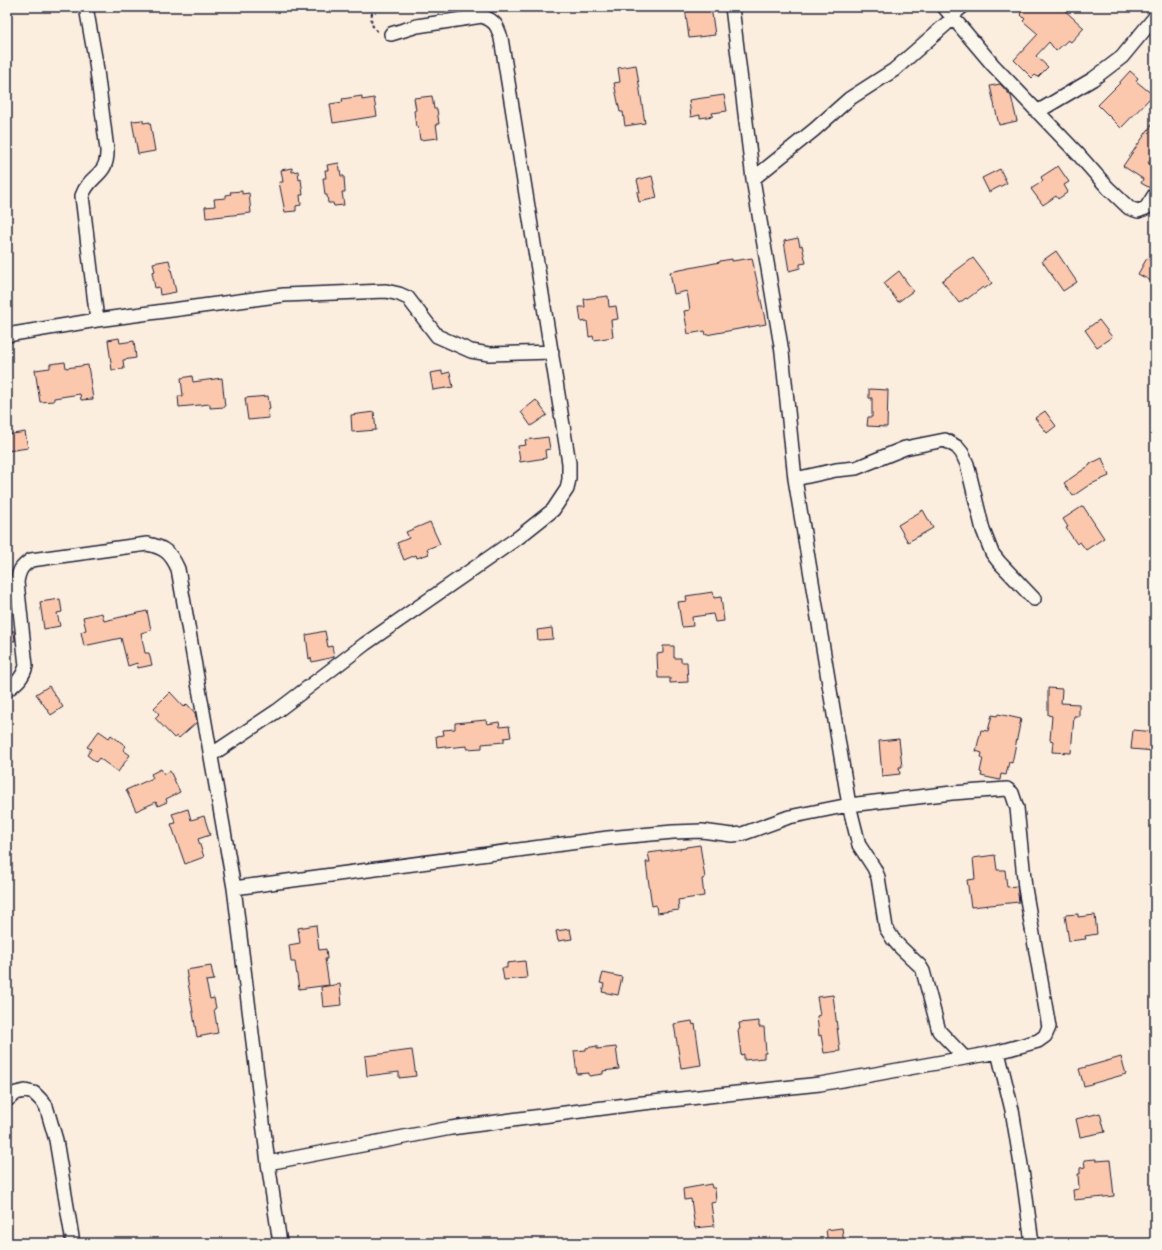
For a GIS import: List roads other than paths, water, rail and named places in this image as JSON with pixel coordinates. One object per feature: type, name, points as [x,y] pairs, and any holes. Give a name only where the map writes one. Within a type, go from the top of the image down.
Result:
[{"type":"street","points":[[86,7],[96,62],[108,159],[105,167],[86,187],[82,196],[97,320]]},
{"type":"street","points":[[732,7],[753,179],[782,352],[795,478],[849,804],[859,845],[878,877],[886,928],[899,946],[920,966],[923,971],[939,1031],[964,1058]]},
{"type":"street","points":[[944,7],[993,65],[1078,154],[1108,188],[1129,208],[1138,211],[1146,208],[1155,194]]},
{"type":"street","points":[[753,179],[814,130],[849,99],[894,70],[954,18],[957,11],[962,7]]},
{"type":"street","points":[[211,756],[277,711],[365,644],[519,536],[553,510],[567,489],[569,479],[569,463],[560,415],[552,352],[501,38],[497,26],[490,19],[482,16],[417,26],[391,34]]},
{"type":"street","points":[[1037,112],[1099,75],[1122,56],[1155,18]]},
{"type":"street","points":[[7,336],[97,320],[284,295],[386,291],[408,298],[437,336],[471,351],[489,354],[552,352]]},
{"type":"street","points":[[795,478],[836,470],[856,468],[905,448],[937,440],[945,440],[957,447],[962,453],[967,464],[983,530],[992,553],[1034,599]]},
{"type":"street","points":[[7,690],[21,678],[26,666],[17,582],[18,574],[23,566],[31,560],[147,544],[158,546],[174,559],[178,569],[234,888],[268,1163],[280,1243]]},
{"type":"street","points":[[234,888],[608,838],[702,831],[732,835],[742,834],[790,817],[849,804],[993,789],[1007,789],[1012,793],[1017,808],[1025,888],[1049,1027],[1045,1036],[1038,1041],[998,1052],[820,1084],[634,1104],[451,1128],[268,1163]]},
{"type":"street","points":[[998,1052],[1012,1110],[1032,1243]]},
{"type":"street","points":[[7,1100],[16,1093],[25,1091],[34,1093],[46,1106],[56,1140],[73,1243]]}]
